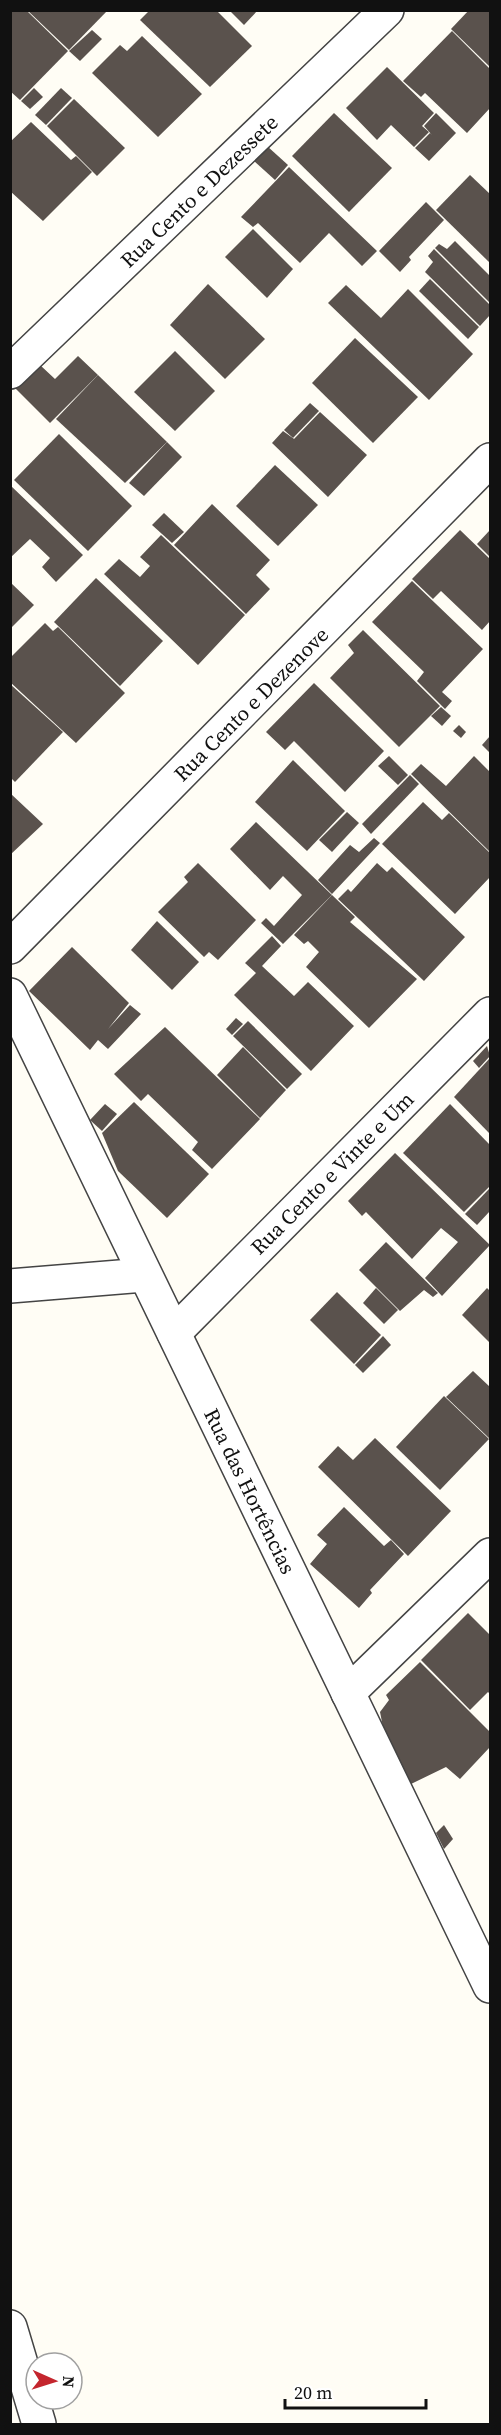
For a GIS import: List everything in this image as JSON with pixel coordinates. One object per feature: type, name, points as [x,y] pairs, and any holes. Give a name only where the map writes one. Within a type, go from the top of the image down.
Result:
[{"type":"street","name":"Rua Cento e Dezessete","points":[[10,372],[387,10]]},
{"type":"street","name":"Rua Cento e Dezenove","points":[[10,947],[490,460]]},
{"type":"street","name":"Rua das Hortências","points":[[10,995],[490,1986]]},
{"type":"street","name":"Rua Cento e Vinte e Um","points":[[174,1333],[490,1014]]},
{"type":"street","points":[[10,1286],[144,1275]]},
{"type":"street","points":[[348,1694],[490,1555]]},
{"type":"street","points":[[10,2327],[39,2424]]},
{"type":"building","points":[[10,10],[26,10],[68,51],[20,100],[10,91]]},
{"type":"building","points":[[27,10],[108,10],[69,50]]},
{"type":"building","points":[[150,10],[216,10],[252,46],[210,87],[140,20]]},
{"type":"building","points":[[229,10],[258,10],[244,25]]},
{"type":"building","points":[[469,10],[490,10],[489,66],[451,29]]},
{"type":"building","points":[[92,30],[102,39],[80,61],[69,51]]},
{"type":"building","points":[[452,31],[490,69],[490,108],[467,133],[425,93],[421,97],[403,81]]},
{"type":"building","points":[[142,36],[202,94],[158,137],[92,73],[120,45],[127,51]]},
{"type":"building","points":[[387,67],[434,113],[422,126],[429,132],[414,147],[391,125],[377,140],[346,108]]},
{"type":"building","points":[[34,88],[43,97],[30,109],[21,101]]},
{"type":"building","points":[[61,88],[72,98],[46,125],[35,115]]},
{"type":"building","points":[[74,99],[125,148],[97,176],[47,126]]},
{"type":"building","points":[[334,113],[392,168],[349,212],[292,156]]},
{"type":"building","points":[[436,113],[456,133],[429,161],[415,148],[430,133],[432,135],[424,126]]},
{"type":"building","points":[[31,122],[71,160],[76,156],[92,172],[43,221],[10,191],[10,142]]},
{"type":"building","points":[[267,146],[288,165],[275,180],[253,160]]},
{"type":"building","points":[[289,167],[377,251],[362,266],[329,233],[300,263],[258,223],[253,227],[241,217]]},
{"type":"building","points":[[470,175],[490,194],[490,263],[436,210]]},
{"type":"building","points":[[426,202],[444,220],[409,257],[411,260],[400,272],[379,251]]},
{"type":"building","points":[[253,229],[293,269],[267,298],[225,257]]},
{"type":"building","points":[[455,241],[490,276],[490,303],[435,248],[439,244],[447,249]]},
{"type":"building","points":[[434,249],[490,305],[490,315],[480,326],[425,272],[433,262],[428,256]]},
{"type":"building","points":[[430,279],[479,327],[468,339],[419,291]]},
{"type":"building","points":[[208,284],[265,339],[225,379],[170,325]]},
{"type":"building","points":[[346,285],[381,318],[408,289],[473,354],[429,400],[328,303]]},
{"type":"building","points":[[355,338],[418,397],[373,443],[312,383]]},
{"type":"building","points":[[175,351],[215,391],[175,431],[134,392]]},
{"type":"building","points":[[78,356],[98,375],[50,423],[15,388],[40,365],[55,379]]},
{"type":"building","points":[[98,375],[167,442],[125,483],[56,419]]},
{"type":"building","points":[[310,403],[319,411],[293,438],[284,430]]},
{"type":"building","points":[[320,412],[367,455],[328,497],[272,443],[283,431],[294,439]]},
{"type":"building","points":[[59,434],[132,506],[88,551],[14,480]]},
{"type":"building","points":[[167,442],[182,457],[144,496],[129,483]]},
{"type":"building","points":[[275,465],[318,505],[278,546],[236,506]]},
{"type":"building","points":[[10,485],[83,555],[56,582],[42,567],[50,558],[30,539],[10,558]]},
{"type":"building","points":[[212,504],[270,560],[256,575],[270,589],[246,614],[174,545]]},
{"type":"building","points":[[164,513],[184,532],[172,543],[152,525]]},
{"type":"building","points":[[460,530],[490,559],[490,621],[482,630],[441,591],[433,599],[412,579]]},
{"type":"building","points":[[490,530],[490,557],[477,544]]},
{"type":"building","points":[[161,535],[245,615],[198,665],[104,574],[119,559],[140,577],[150,566],[140,557]]},
{"type":"building","points":[[96,578],[163,641],[120,686],[54,622]]},
{"type":"building","points":[[412,581],[483,649],[442,692],[452,701],[445,709],[417,681],[424,672],[372,622]]},
{"type":"building","points":[[10,582],[34,605],[10,629]]},
{"type":"building","points":[[45,623],[53,631],[58,627],[125,693],[76,743],[10,682],[10,658]]},
{"type":"building","points":[[363,630],[440,706],[399,747],[330,678],[354,653],[348,645]]},
{"type":"building","points":[[314,683],[384,751],[345,792],[294,741],[285,750],[266,732]]},
{"type":"building","points":[[10,684],[63,732],[15,782],[10,777]]},
{"type":"building","points":[[441,707],[451,716],[442,726],[431,716]]},
{"type":"building","points":[[459,725],[466,732],[461,738],[453,731]]},
{"type":"building","points":[[490,736],[490,753],[482,745]]},
{"type":"building","points":[[389,756],[408,775],[398,785],[378,766]]},
{"type":"building","points":[[474,756],[490,772],[490,852],[411,774],[421,764],[446,786]]},
{"type":"building","points":[[293,760],[345,811],[307,851],[255,802]]},
{"type":"building","points":[[410,775],[419,784],[371,834],[362,824]]},
{"type":"building","points":[[10,793],[43,824],[10,855]]},
{"type":"building","points":[[423,802],[442,820],[449,813],[490,853],[490,877],[455,914],[382,844]]},
{"type":"building","points":[[347,812],[359,823],[332,852],[319,840]]},
{"type":"building","points":[[256,822],[332,895],[283,944],[261,923],[266,918],[274,926],[302,895],[283,876],[270,890],[230,849]]},
{"type":"building","points":[[374,838],[380,843],[332,894],[318,880],[350,845],[359,852]]},
{"type":"building","points":[[198,863],[256,920],[218,960],[209,952],[204,957],[158,912],[188,882],[184,877]]},
{"type":"building","points":[[377,863],[387,872],[392,867],[465,937],[424,981],[338,899],[348,889],[351,892]]},
{"type":"building","points":[[332,895],[355,917],[350,922],[417,979],[369,1028],[306,967],[319,952],[308,941],[304,944],[294,935]]},
{"type":"building","points":[[157,921],[199,962],[172,990],[131,950]]},
{"type":"building","points":[[272,936],[281,946],[262,966],[294,996],[308,982],[354,1026],[311,1071],[234,995],[256,973],[245,963]]},
{"type":"building","points":[[72,947],[129,1003],[108,1029],[130,1005],[141,1014],[108,1049],[98,1040],[90,1050],[29,991]]},
{"type":"building","points":[[236,1018],[243,1024],[232,1035],[226,1029]]},
{"type":"building","points":[[248,1021],[302,1074],[287,1089],[233,1036]]},
{"type":"building","points":[[165,1027],[260,1119],[212,1169],[192,1150],[198,1142],[148,1094],[141,1101],[114,1074]]},
{"type":"building","points":[[487,1046],[490,1056],[479,1068],[473,1061]]},
{"type":"building","points":[[243,1047],[286,1090],[260,1118],[217,1075]]},
{"type":"building","points":[[490,1058],[490,1134],[454,1097]]},
{"type":"building","points":[[134,1102],[209,1174],[167,1218],[118,1171],[102,1133]]},
{"type":"building","points":[[105,1104],[117,1114],[102,1131],[90,1120]]},
{"type":"building","points":[[450,1104],[490,1145],[490,1186],[464,1212],[403,1153]]},
{"type":"building","points":[[395,1153],[490,1245],[442,1296],[425,1278],[458,1242],[441,1228],[412,1259],[366,1212],[362,1216],[348,1201]]},
{"type":"building","points":[[490,1188],[490,1211],[477,1225],[465,1214]]},
{"type":"building","points":[[386,1242],[438,1293],[433,1297],[424,1290],[400,1311],[359,1270]]},
{"type":"building","points":[[376,1288],[398,1310],[384,1324],[363,1303]]},
{"type":"building","points":[[487,1288],[490,1291],[490,1343],[462,1315]]},
{"type":"building","points":[[337,1292],[381,1335],[354,1364],[310,1320]]},
{"type":"building","points":[[383,1336],[391,1345],[363,1373],[355,1365]]},
{"type":"building","points":[[473,1371],[490,1387],[490,1439],[446,1397]]},
{"type":"building","points":[[444,1396],[489,1439],[440,1490],[396,1447]]},
{"type":"building","points":[[375,1438],[451,1511],[408,1556],[318,1467],[338,1446],[353,1460]]},
{"type":"building","points":[[344,1507],[384,1546],[391,1540],[404,1554],[370,1590],[372,1593],[359,1608],[310,1564],[327,1544],[317,1535]]},
{"type":"building","points":[[468,1613],[490,1635],[490,1694],[488,1692],[470,1710],[421,1660]]},
{"type":"building","points":[[420,1662],[490,1732],[490,1747],[460,1779],[446,1767],[411,1784],[383,1727],[380,1712],[389,1700],[386,1695]]},
{"type":"building","points":[[444,1825],[453,1839],[444,1849],[436,1833]]}]
